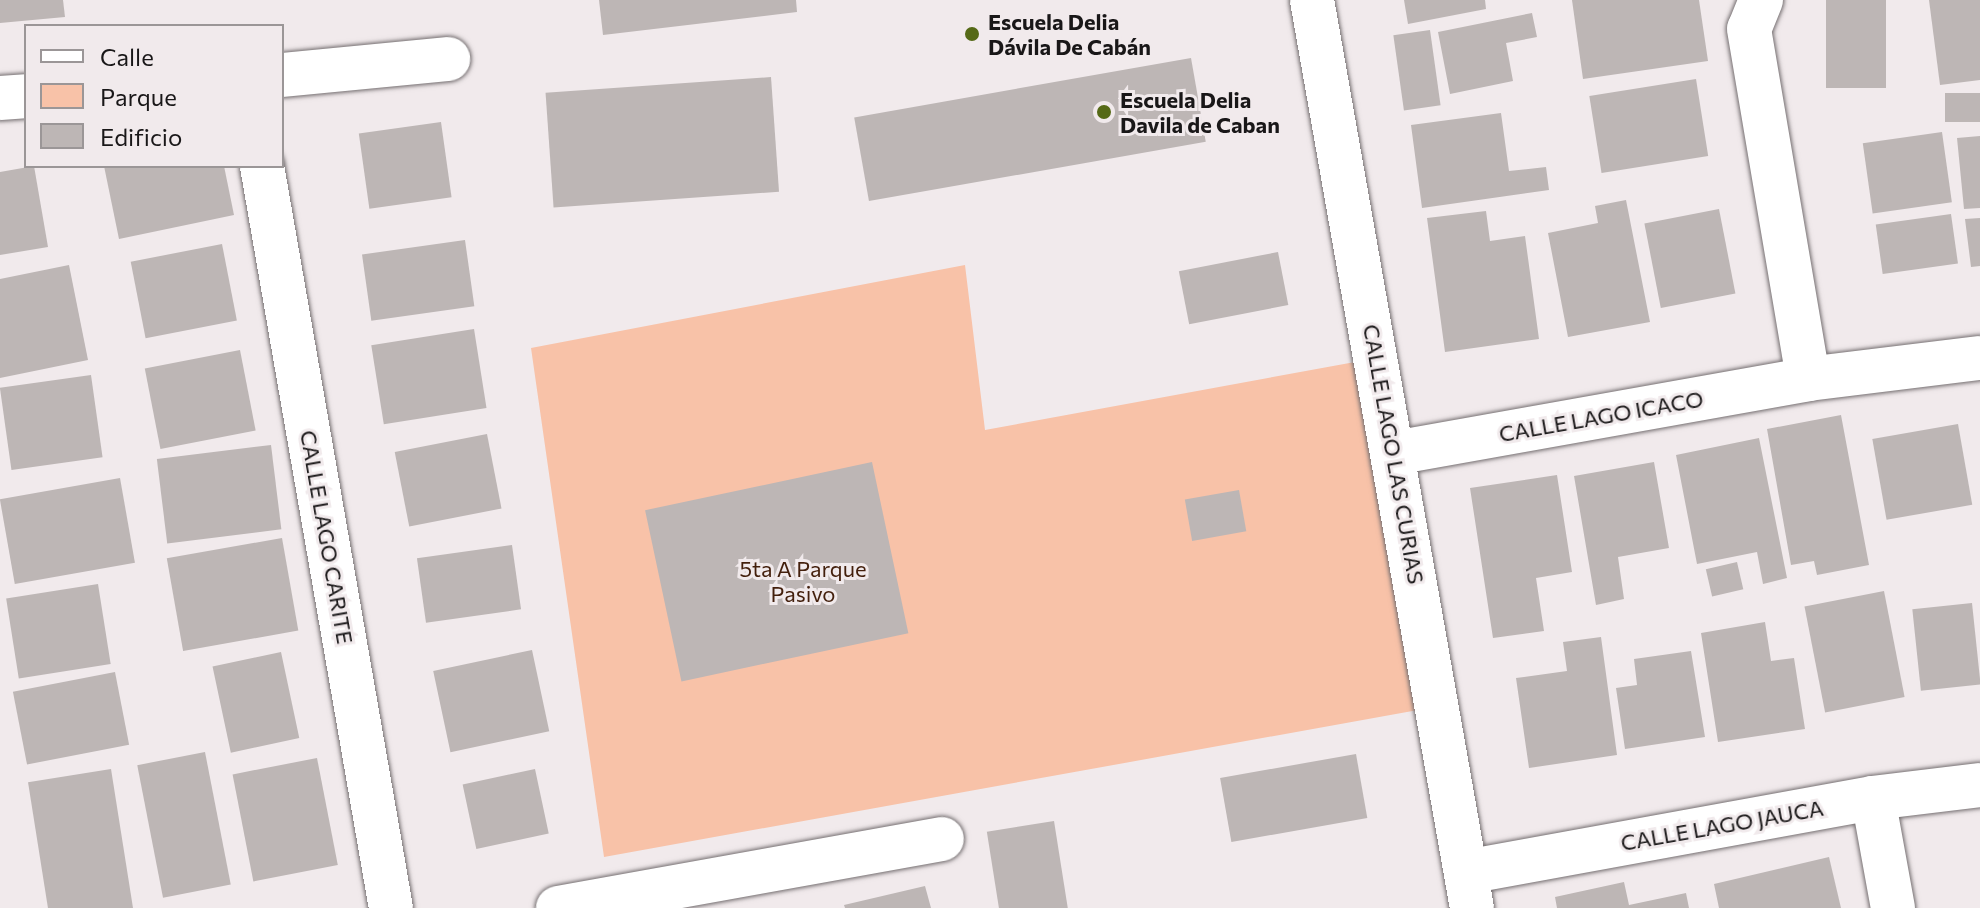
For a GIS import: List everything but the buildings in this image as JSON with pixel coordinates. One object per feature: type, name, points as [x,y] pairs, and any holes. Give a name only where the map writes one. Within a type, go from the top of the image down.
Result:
[{"type":"street","name":"CALLE LAGO LAS CURIAS","points":[[1312,0],[1469,890]]},
{"type":"street","points":[[1761,0],[1749,29],[1808,379]]},
{"type":"street","points":[[284,75],[448,59]]},
{"type":"street","points":[[0,98],[24,96]]},
{"type":"street","name":"CALLE LAGO CARITE","points":[[262,168],[391,908]]},
{"type":"street","name":"CALLE LAGO ICACO","points":[[1394,453],[1808,379],[1980,358]]},
{"type":"street","name":"CALLE LAGO JAUCA","points":[[1469,890],[1873,798],[1980,785]]},
{"type":"street","points":[[1873,798],[1893,908]]},
{"type":"street","points":[[558,908],[942,839]]},
{"type":"green space","name":"5ta A Parque Pasivo","points":[[965,265],[985,430],[1355,362],[1418,710],[604,857],[531,348]]},
{"type":"place","name":"Escuela Delia Dávila De Cabán","points":[[972,34]]},
{"type":"place","name":"Escuela Delia Davila de Caban","points":[[1104,112]]}]
